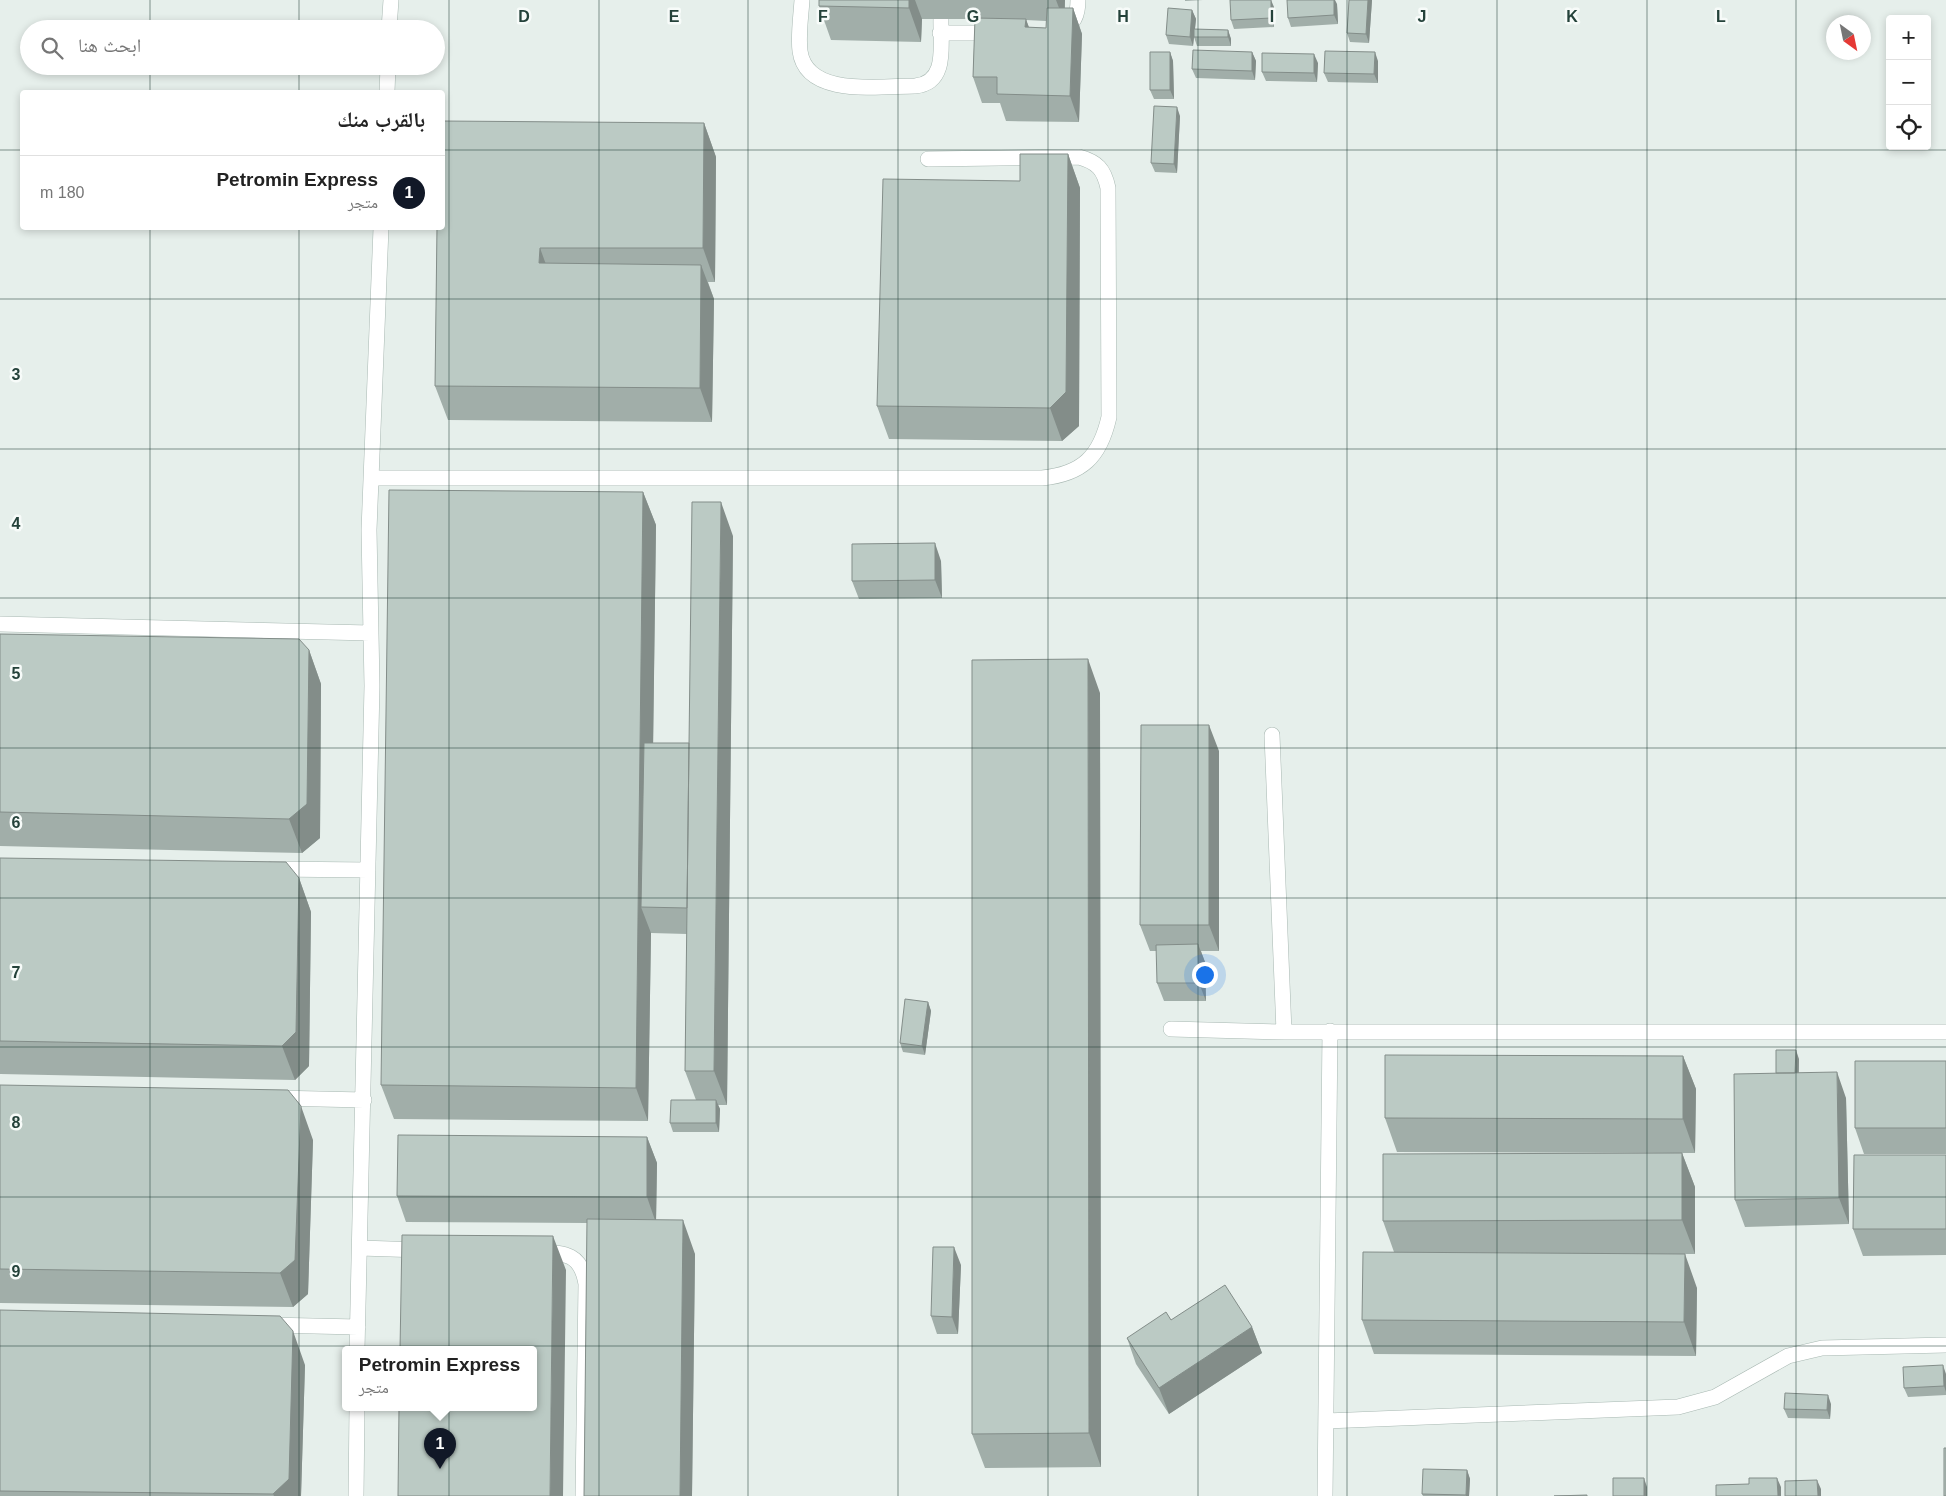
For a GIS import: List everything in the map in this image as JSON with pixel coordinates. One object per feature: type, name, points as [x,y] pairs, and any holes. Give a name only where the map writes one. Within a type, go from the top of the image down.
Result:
[{"type":"street","points":[[390,20],[391,0]]},
{"type":"street","points":[[802,0],[800,52],[806,68],[819,80],[836,85],[925,85],[933,80],[938,73],[941,26],[1009,33]]},
{"type":"street","points":[[1048,34],[1059,33],[1069,27],[1076,19],[1078,0]]},
{"type":"street","points":[[387,90],[388,75]]},
{"type":"street","points":[[372,478],[1042,478],[1062,476],[1080,467],[1095,454],[1105,436],[1109,417],[1108,188],[1104,172],[1094,161],[1079,156],[928,159]]},
{"type":"street","points":[[357,1346],[372,686],[369,530],[381,230]]},
{"type":"street","points":[[0,624],[370,633]]},
{"type":"street","points":[[1272,735],[1284,1032]]},
{"type":"street","points":[[258,869],[368,870]]},
{"type":"street","points":[[1171,1028],[1284,1032],[1946,1032]]},
{"type":"street","points":[[1325,1496],[1330,1031]]},
{"type":"street","points":[[256,1098],[364,1100]]},
{"type":"street","points":[[360,1248],[438,1250]]},
{"type":"street","points":[[525,1252],[566,1254],[577,1261],[584,1271],[586,1284],[583,1496]]},
{"type":"street","points":[[258,1324],[358,1327]]},
{"type":"street","points":[[1326,1421],[1678,1407],[1715,1397],[1788,1356],[1804,1350],[1946,1345]]},
{"type":"street","points":[[356,1496],[357,1411]]},
{"type":"building","points":[[819,0],[909,0],[909,8],[819,6]]},
{"type":"building","points":[[1230,0],[1271,0],[1271,18],[1231,20]]},
{"type":"building","points":[[1287,0],[1334,0],[1334,15],[1288,18]]},
{"type":"building","points":[[1349,0],[1368,0],[1366,34],[1347,33]]},
{"type":"building","points":[[1047,8],[1073,8],[1070,96],[997,94],[997,77],[973,77],[975,18],[1026,19],[1025,27],[1046,28]]},
{"type":"building","points":[[1168,8],[1192,10],[1190,37],[1166,35]]},
{"type":"building","points":[[1194,29],[1228,30],[1228,37],[1194,37]]},
{"type":"building","points":[[1193,50],[1252,52],[1252,71],[1192,69]]},
{"type":"building","points":[[1325,51],[1375,52],[1374,74],[1324,73]]},
{"type":"building","points":[[1150,52],[1170,52],[1170,90],[1150,90]]},
{"type":"building","points":[[1262,53],[1314,54],[1314,73],[1262,72]]},
{"type":"building","points":[[1154,106],[1177,107],[1174,164],[1151,163]]},
{"type":"building","points":[[445,121],[704,123],[703,248],[540,248],[539,263],[701,265],[700,388],[435,386],[437,230],[445,230]]},
{"type":"building","points":[[1020,154],[1068,154],[1066,392],[1050,408],[877,406],[883,179],[1020,181]]},
{"type":"building","points":[[389,490],[643,492],[636,1088],[381,1085]]},
{"type":"building","points":[[692,502],[721,502],[714,1071],[685,1071]]},
{"type":"building","points":[[935,543],[935,580],[852,581],[852,544]]},
{"type":"building","points":[[0,634],[299,639],[309,650],[307,804],[289,819],[0,812]]},
{"type":"building","points":[[1088,659],[1089,1433],[972,1434],[972,660]]},
{"type":"building","points":[[1141,725],[1209,725],[1209,925],[1140,925]]},
{"type":"building","points":[[644,743],[689,743],[687,908],[641,907]]},
{"type":"building","points":[[0,858],[286,862],[299,878],[296,1032],[282,1046],[0,1041]]},
{"type":"building","points":[[1198,944],[1199,983],[1157,983],[1156,945]]},
{"type":"building","points":[[905,999],[928,1002],[922,1046],[900,1043]]},
{"type":"building","points":[[1776,1050],[1796,1050],[1795,1073],[1776,1073]]},
{"type":"building","points":[[1385,1055],[1683,1056],[1683,1119],[1385,1118]]},
{"type":"building","points":[[1855,1061],[1946,1061],[1946,1128],[1855,1128]]},
{"type":"building","points":[[1837,1072],[1839,1198],[1735,1200],[1734,1074]]},
{"type":"building","points":[[0,1085],[288,1090],[301,1106],[295,1260],[280,1273],[0,1269]]},
{"type":"building","points":[[671,1100],[716,1100],[716,1123],[670,1123]]},
{"type":"building","points":[[398,1135],[647,1137],[647,1197],[397,1196]]},
{"type":"building","points":[[1682,1153],[1682,1220],[1383,1221],[1383,1154]]},
{"type":"building","points":[[1854,1155],[1946,1155],[1946,1229],[1853,1229]]},
{"type":"building","points":[[587,1219],[683,1220],[680,1496],[584,1496]]},
{"type":"building","points":[[402,1235],[553,1236],[550,1496],[398,1496],[399,1411],[537,1411],[537,1346],[400,1346]]},
{"type":"building","points":[[933,1247],[954,1247],[952,1317],[931,1316]]},
{"type":"building","points":[[1363,1252],[1685,1254],[1684,1322],[1362,1320]]},
{"type":"building","points":[[1225,1285],[1252,1327],[1159,1388],[1127,1338],[1166,1312],[1171,1320]]},
{"type":"building","points":[[0,1310],[280,1316],[293,1331],[289,1479],[273,1494],[0,1491]]},
{"type":"building","points":[[1943,1365],[1944,1386],[1904,1388],[1903,1367]]},
{"type":"building","points":[[1785,1393],[1828,1395],[1827,1410],[1784,1409]]},
{"type":"building","points":[[1944,1448],[1946,1448],[1946,1496],[1944,1496]]},
{"type":"building","points":[[1423,1469],[1467,1470],[1466,1495],[1422,1494]]},
{"type":"building","points":[[1613,1478],[1644,1478],[1644,1496],[1613,1496]]},
{"type":"building","points":[[1749,1478],[1777,1478],[1778,1496],[1716,1496],[1716,1485],[1749,1484]]},
{"type":"building","points":[[1817,1480],[1818,1496],[1785,1496],[1785,1481]]},
{"type":"building","points":[[1587,1495],[1587,1496],[1554,1496]]},
{"type":"place","name":"Petromin Express","points":[[440,1469]]}]
